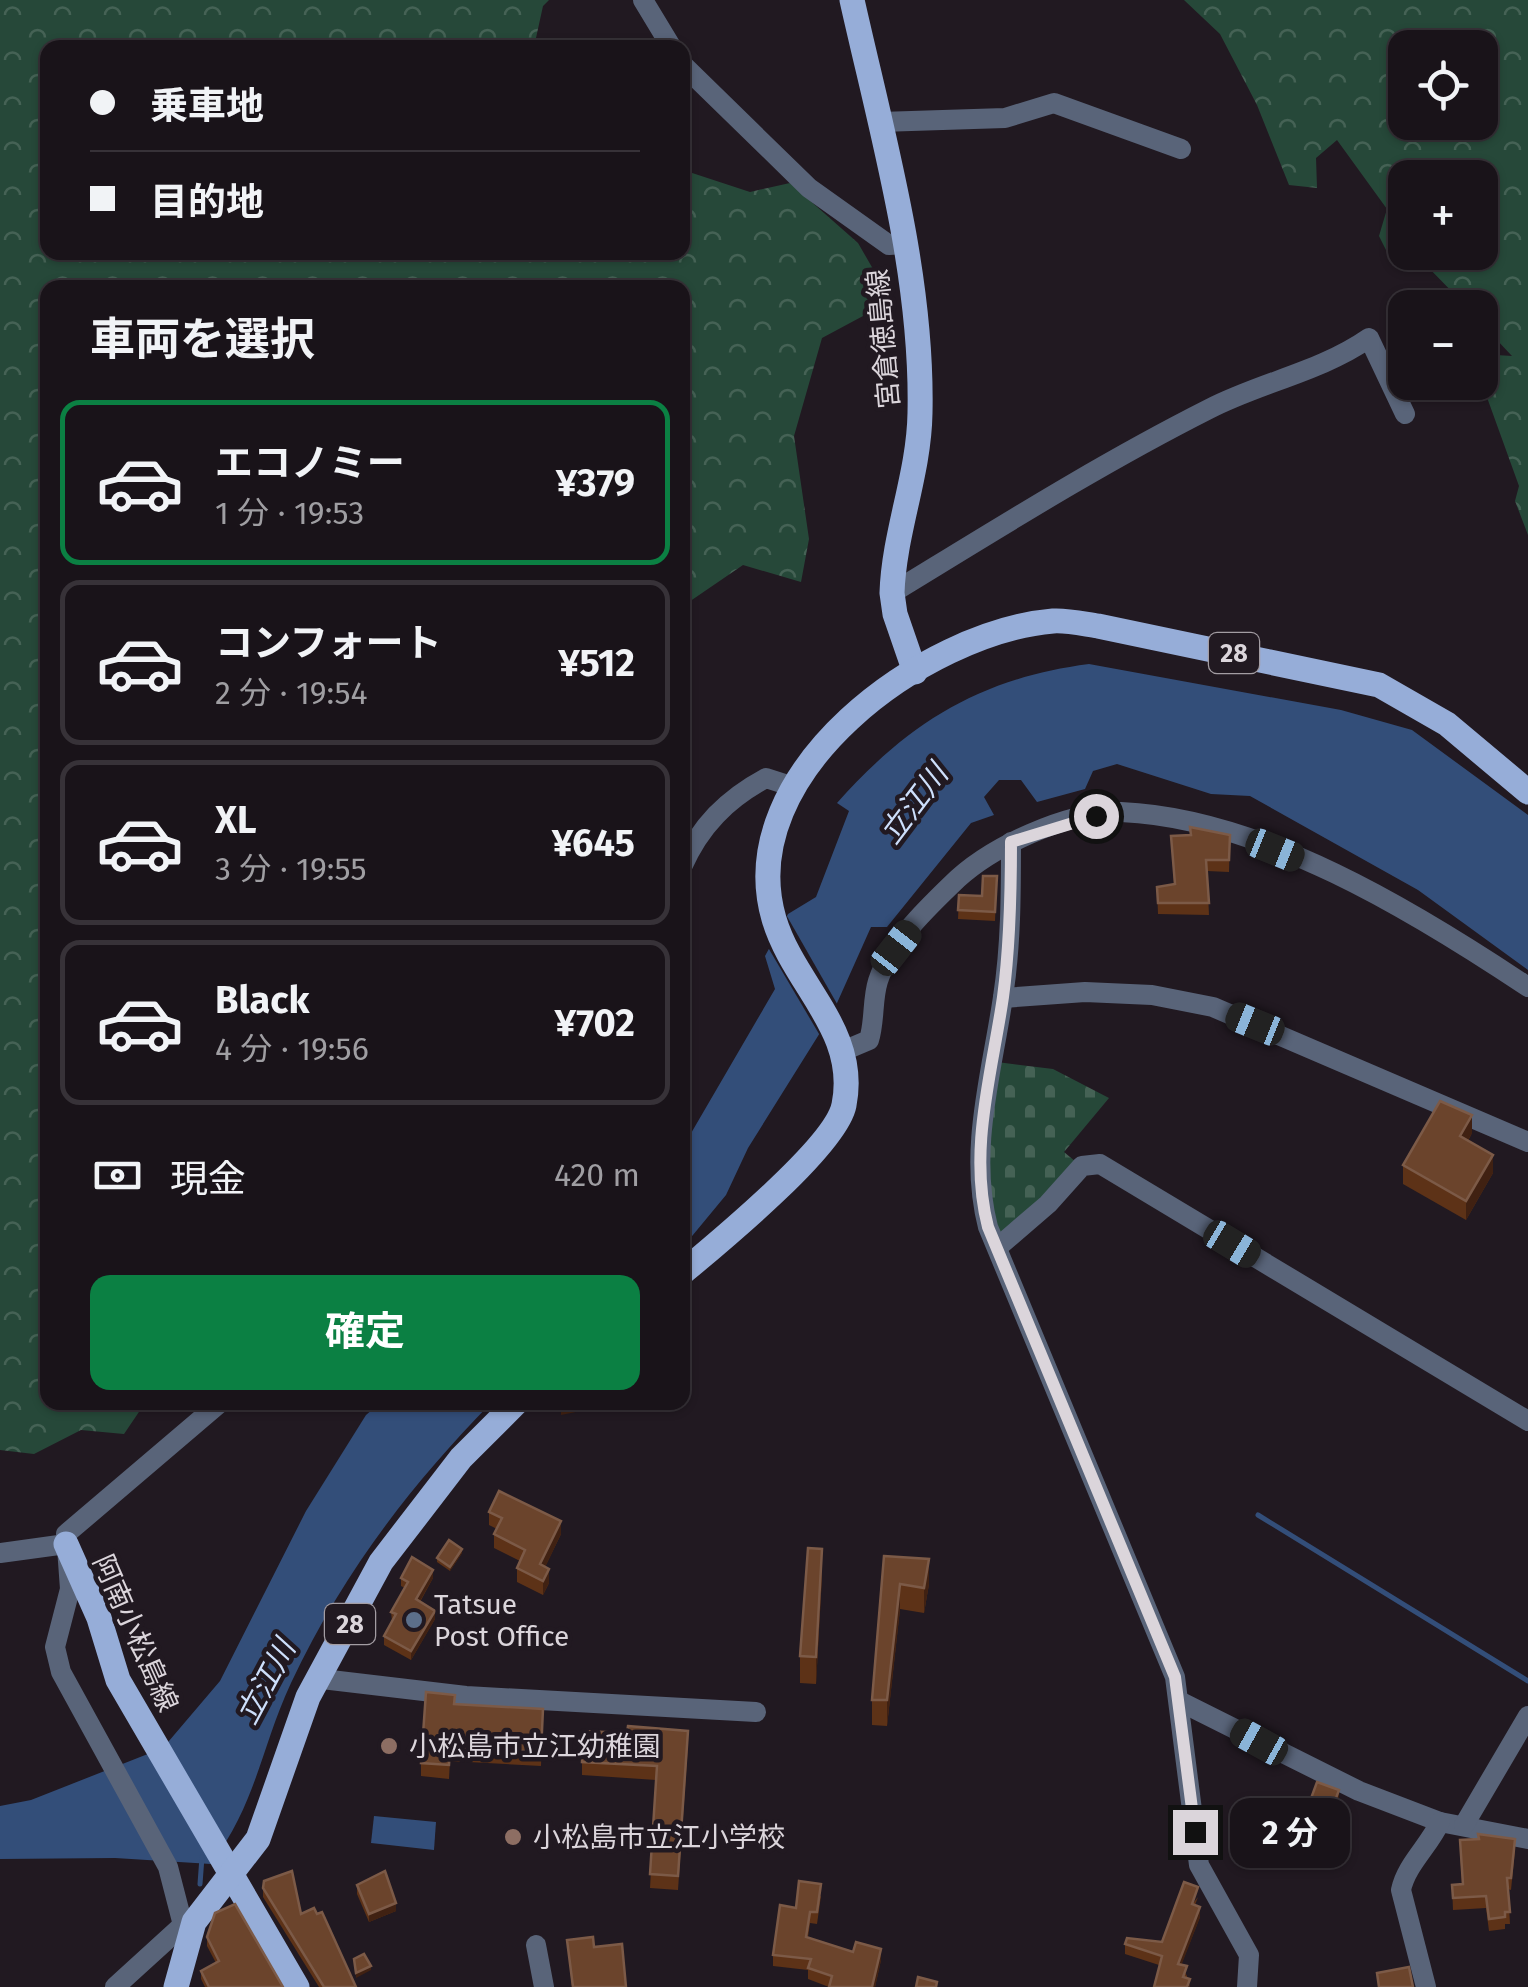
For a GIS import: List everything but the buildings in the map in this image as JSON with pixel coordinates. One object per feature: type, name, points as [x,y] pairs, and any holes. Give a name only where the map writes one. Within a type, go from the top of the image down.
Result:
[{"type":"main road","name":"宮倉徳島線","points":[[852,0],[904,244],[920,408],[914,476],[893,570],[892,593],[915,672]]},
{"type":"main road","name":"28","points":[[690,1265],[820,1145],[843,1112],[848,1066],[839,1040],[775,920],[772,848],[794,787],[844,722],[874,696],[915,672],[1011,629],[1056,621],[1130,632],[1379,685],[1447,724],[1528,792]]},
{"type":"main road","name":"28","points":[[176,1987],[188,1924],[226,1866],[258,1839],[308,1697],[322,1679],[381,1562],[416,1512],[510,1410]]},
{"type":"main road","name":"阿南小松島線","points":[[66,1544],[99,1618],[118,1680],[226,1866]]},
{"type":"main road","points":[[226,1866],[296,1987]]},
{"type":"street","points":[[643,0],[667,40]]},
{"type":"street","points":[[690,72],[809,188],[889,245],[904,244]]},
{"type":"street","points":[[880,122],[1006,118],[1054,102],[1181,149]]},
{"type":"street","points":[[892,593],[1109,460],[1216,406],[1317,366],[1368,338],[1406,414]]},
{"type":"street","points":[[690,853],[709,820],[743,790],[766,778],[794,787]]},
{"type":"street","points":[[839,1040],[869,1040],[876,1019],[878,982],[896,948],[925,911],[979,860],[1011,842],[1075,820],[1117,812],[1196,824],[1284,853],[1395,904],[1528,987]]},
{"type":"street","points":[[1011,842],[1003,998],[990,1059],[979,1164],[981,1199],[1162,1640],[1181,1702],[1199,1865],[1249,1956],[1247,1987]]},
{"type":"street","points":[[1003,998],[1085,992],[1152,995],[1213,1007],[1528,1142]]},
{"type":"street","points":[[998,1247],[1048,1204],[1082,1166],[1100,1164],[1528,1421]]},
{"type":"street","points":[[115,1987],[188,1924],[168,1867],[70,1694],[55,1647],[70,1588],[66,1534],[211,1410]]},
{"type":"street","points":[[0,1553],[66,1544]]},
{"type":"street","points":[[322,1679],[466,1696],[756,1712]]},
{"type":"street","points":[[1181,1702],[1359,1791],[1440,1822],[1528,1839]]},
{"type":"street","points":[[1464,1825],[1528,1716]]},
{"type":"street","points":[[1426,1987],[1401,1890],[1404,1874],[1428,1846],[1440,1822]]},
{"type":"street","points":[[536,1945],[544,1987]]},
{"type":"green space","points":[[0,0],[549,0],[543,6],[536,40],[40,40],[40,260],[690,260],[690,172],[750,192],[790,183],[858,243],[884,288],[863,316],[822,338],[794,436],[809,539],[801,582],[743,565],[690,601],[690,280],[40,280],[40,1410],[140,1410],[124,1434],[81,1430],[34,1454],[0,1450]]},
{"type":"green space","points":[[1184,0],[1528,0],[1528,535],[1515,501],[1519,486],[1488,400],[1498,400],[1498,355],[1512,356],[1498,341],[1498,290],[1450,290],[1431,270],[1498,270],[1498,160],[1388,160],[1388,254],[1379,236],[1387,209],[1337,140],[1316,158],[1317,188],[1289,185],[1257,105],[1220,34]]},
{"type":"green space","points":[[997,1062],[1053,1069],[1109,1098],[1064,1152],[1076,1162],[1046,1198],[999,1234],[985,1186]]},
{"type":"water","name":"立江川","points":[[1089,664],[1341,710],[1412,730],[1528,815],[1528,970],[1418,890],[1250,796],[1211,794],[1117,764],[1093,771],[1085,789],[1037,802],[1021,780],[999,780],[984,797],[994,815],[971,823],[887,927],[871,927],[833,1012],[748,1148],[726,1195],[690,1239],[690,1135],[775,989],[765,956],[788,914],[816,897],[849,811],[837,803],[892,749],[950,708],[1014,680]]},
{"type":"water","name":"立江川","points":[[372,1410],[485,1410],[405,1500],[332,1606],[291,1683],[239,1819],[211,1864],[115,1858],[0,1859],[0,1806],[31,1800],[163,1748],[220,1681],[306,1511]]},
{"type":"water","points":[[374,1816],[436,1822],[434,1850],[371,1843]]},
{"type":"pier","points":[[784,911],[840,1009],[822,1039],[766,944]]},
{"type":"waterway","points":[[1258,1515],[1528,1681]]},
{"type":"waterway","points":[[200,1884],[202,1857]]},
{"type":"place","name":"Tatsue Post Office","points":[[414,1620]]},
{"type":"place","name":"小松島市立江幼稚園","points":[[389,1746]]},
{"type":"place","name":"小松島市立江小学校","points":[[513,1837]]},
{"type":"route","points":[[1096,816],[1011,842],[1008,952],[990,1059],[979,1164],[981,1199],[988,1227],[1175,1677],[1195,1832]]}]
